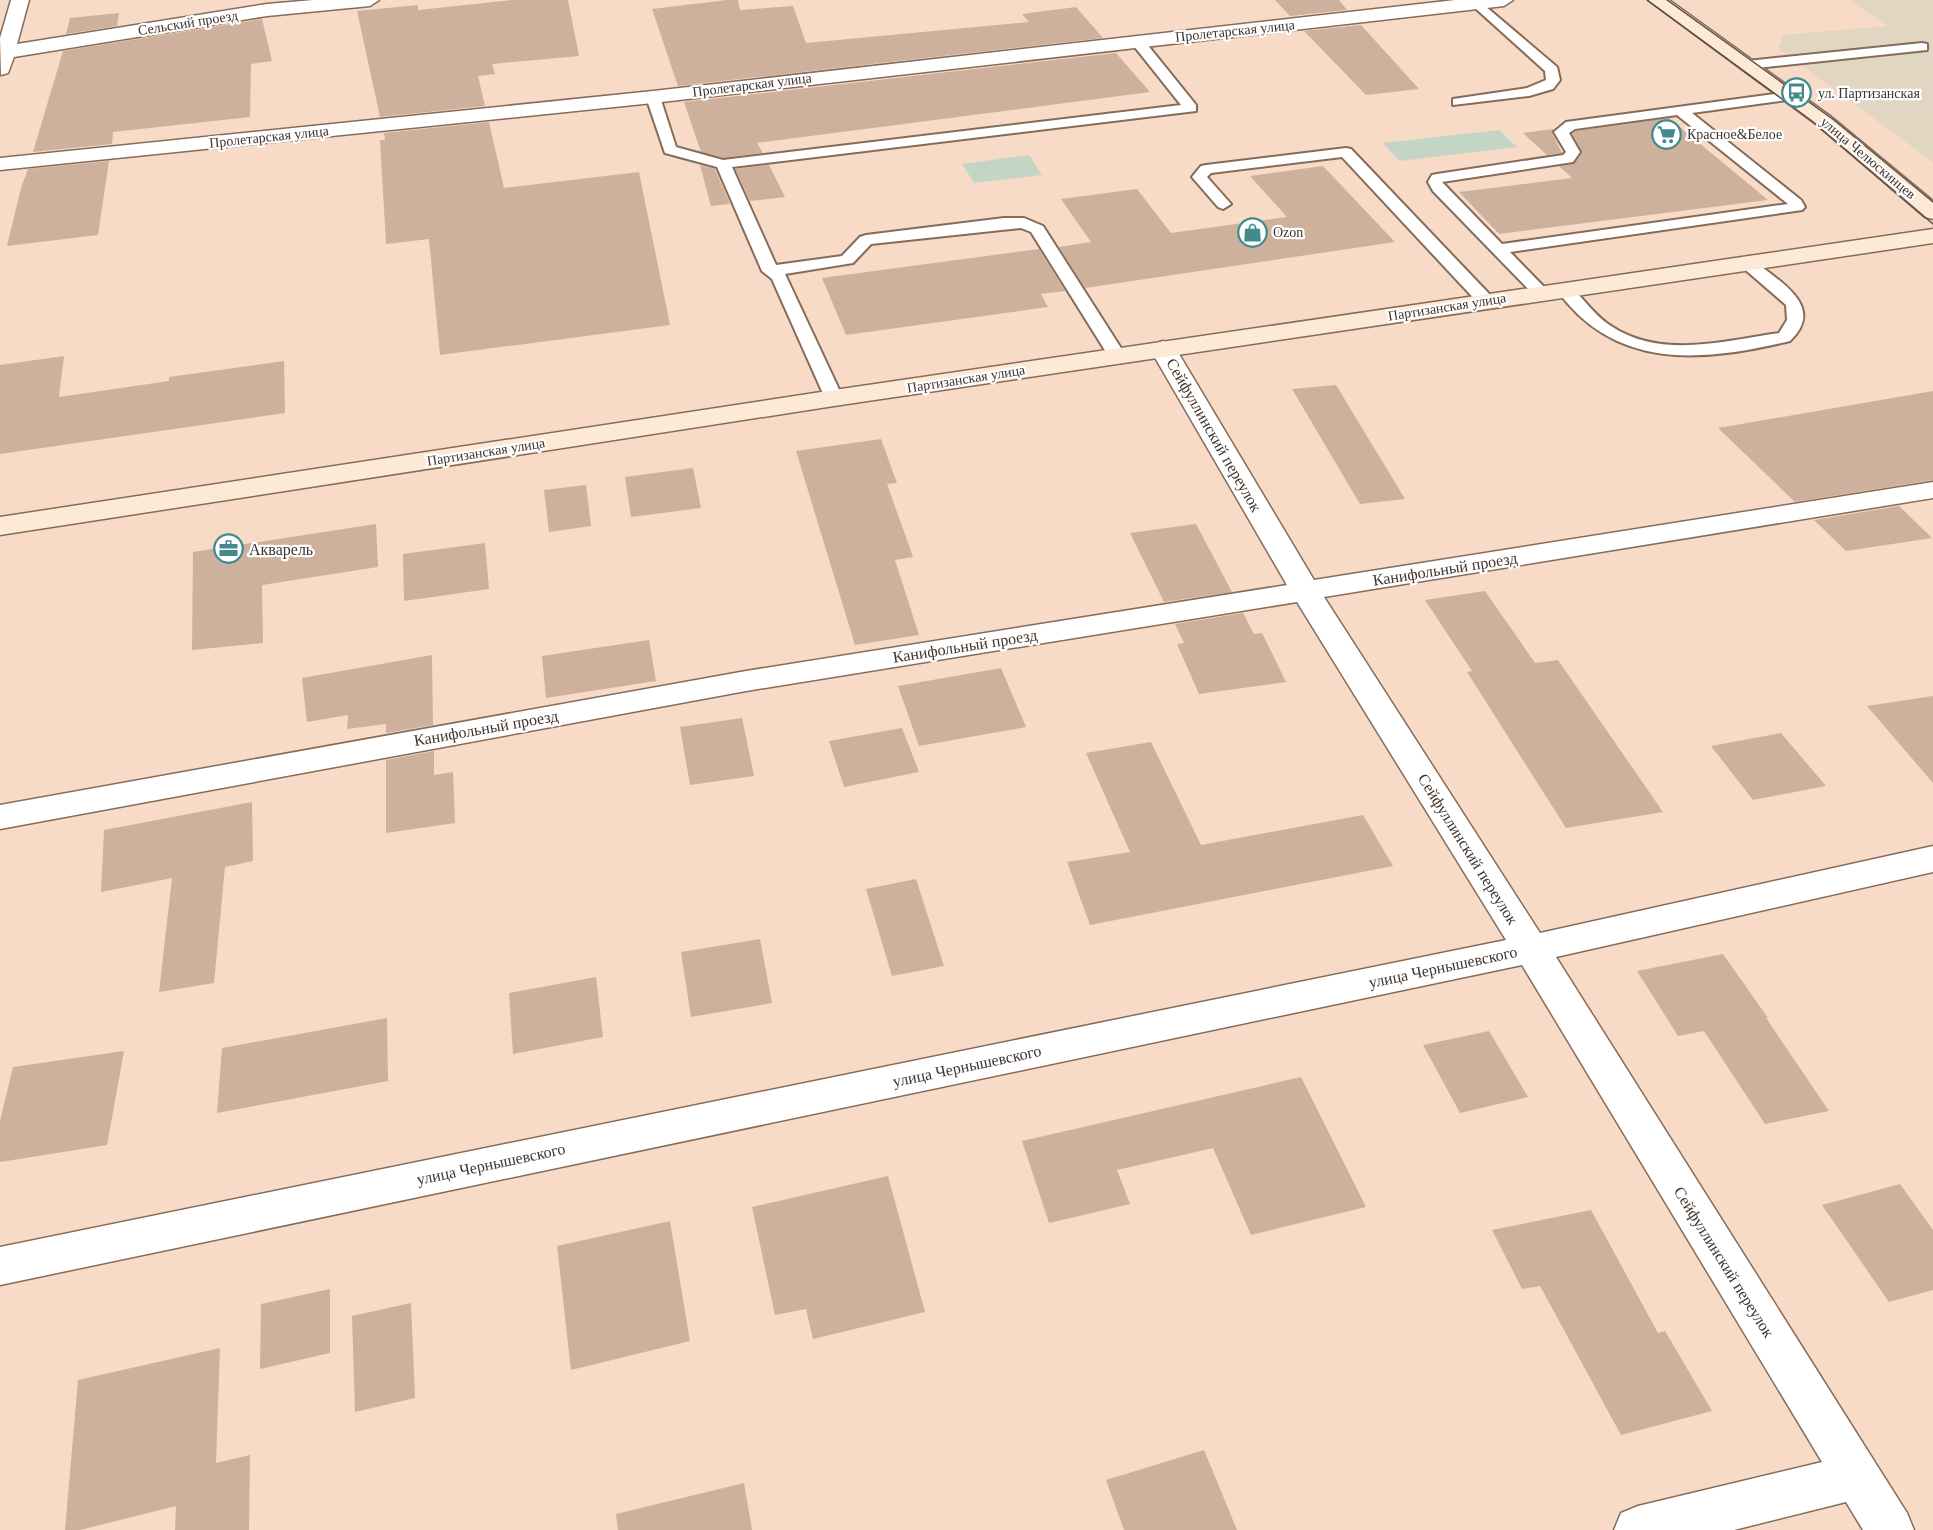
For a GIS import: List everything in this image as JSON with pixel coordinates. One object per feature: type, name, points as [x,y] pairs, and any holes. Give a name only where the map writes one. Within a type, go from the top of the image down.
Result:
[{"type":"main road","name":"улица Челюскинцев","points":[[1658,0],[1823,120],[1933,212]]},
{"type":"main road","name":"Партизанская улица","points":[[0,526],[834,398],[1933,236]]},
{"type":"street","points":[[0,74],[6,52],[7,25],[20,0]]},
{"type":"street","name":"Сельский проезд","points":[[6,52],[267,10],[370,0]]},
{"type":"street","name":"Пролетарская улица","points":[[0,164],[653,97],[1504,0]]},
{"type":"street","name":"Сейфуллинский переулок","points":[[1163,350],[1306,592],[1531,949],[1890,1530]]},
{"type":"street","name":"Канифольный проезд","points":[[0,818],[746,681],[1933,490]]},
{"type":"street","name":"улица Чернышевского","points":[[0,1266],[1531,949],[1933,859]]},
{"type":"street","points":[[1638,1530],[1857,1477]]},
{"type":"lane","points":[[1458,102],[1540,89],[1553,80],[1552,70],[1478,4]]},
{"type":"lane","points":[[653,97],[670,150],[723,164],[1191,108],[1137,41]]},
{"type":"lane","points":[[1747,65],[1922,47]]},
{"type":"lane","points":[[1747,263],[1791,300],[1795,308],[1797,317],[1794,329],[1784,337],[1684,351],[1630,342],[1604,328],[1498,249],[1438,188],[1435,182],[1437,178],[1563,160],[1573,152],[1561,132],[1566,126],[1790,96]]},
{"type":"lane","points":[[1498,249],[1797,207],[1796,203],[1679,110]]},
{"type":"lane","points":[[1223,204],[1200,177],[1206,170],[1346,152],[1486,302]]},
{"type":"lane","points":[[723,164],[770,271],[779,276],[834,398]]},
{"type":"lane","points":[[770,271],[847,260],[866,240],[1004,222],[1024,224],[1037,229],[1117,356]]},
{"type":"lane","points":[[1512,232],[1525,245]]},
{"type":"shaded area","points":[[1849,0],[1933,0],[1933,162],[1778,48],[1783,35],[1888,26]]},
{"type":"green space","points":[[1499,130],[1517,147],[1399,161],[1383,143]]},
{"type":"green space","points":[[1029,155],[1042,175],[974,183],[962,164]]},
{"type":"building","points":[[512,0],[568,0],[579,56],[492,64],[495,74],[478,76],[485,106],[380,117],[357,11],[418,5],[418,10]]},
{"type":"building","points":[[738,0],[740,10],[793,6],[806,43],[1029,22],[1022,14],[1076,7],[1103,38],[678,86],[652,9]]},
{"type":"building","points":[[1275,0],[1339,0],[1347,10],[1290,16]]},
{"type":"building","points":[[119,13],[117,26],[66,34],[70,18]]},
{"type":"building","points":[[262,19],[272,61],[251,64],[250,117],[113,132],[112,144],[33,152],[63,51]]},
{"type":"building","points":[[1361,25],[1419,89],[1366,95],[1304,31]]},
{"type":"building","points":[[1116,53],[1150,92],[757,143],[763,153],[723,158],[701,152],[684,102]]},
{"type":"building","points":[[1669,118],[1768,200],[1499,234],[1459,192],[1572,178],[1559,166],[1573,164],[1582,153],[1572,134],[1576,131]]},
{"type":"building","points":[[489,122],[504,188],[639,172],[670,325],[440,355],[429,239],[386,244],[380,140],[385,140],[384,133]]},
{"type":"building","points":[[1554,129],[1552,133],[1562,153],[1547,155],[1523,133]]},
{"type":"building","points":[[109,161],[98,235],[7,246],[28,169]]},
{"type":"building","points":[[700,165],[715,169],[730,204],[711,206]]},
{"type":"building","points":[[769,165],[785,197],[750,201],[735,169]]},
{"type":"building","points":[[1323,166],[1395,242],[1085,288],[1059,247],[1091,242],[1061,199],[1137,189],[1171,233],[1287,217],[1250,176]]},
{"type":"building","points":[[1039,249],[1065,291],[1041,294],[1048,307],[846,335],[822,278]]},
{"type":"building","points":[[64,356],[59,397],[169,381],[169,377],[284,361],[285,413],[0,454],[0,365]]},
{"type":"building","points":[[1336,385],[1405,499],[1360,504],[1292,389]]},
{"type":"building","points":[[1933,391],[1933,480],[1795,502],[1718,428]]},
{"type":"building","points":[[881,439],[897,483],[887,484],[913,557],[895,560],[919,635],[855,645],[796,451]]},
{"type":"building","points":[[693,468],[701,508],[631,517],[625,477]]},
{"type":"building","points":[[586,485],[591,526],[549,532],[544,490]]},
{"type":"building","points":[[1899,506],[1932,538],[1846,551],[1814,520]]},
{"type":"building","points":[[376,524],[378,567],[262,585],[263,643],[192,650],[193,552]]},
{"type":"building","points":[[1196,524],[1232,592],[1164,602],[1130,533]]},
{"type":"building","points":[[485,543],[489,589],[404,601],[403,554]]},
{"type":"building","points":[[1485,591],[1535,663],[1558,660],[1663,812],[1566,828],[1467,672],[1472,671],[1425,600]]},
{"type":"building","points":[[1243,613],[1254,634],[1262,633],[1286,682],[1199,694],[1177,644],[1184,643],[1175,624]]},
{"type":"building","points":[[649,640],[656,681],[546,698],[542,656]]},
{"type":"building","points":[[432,655],[433,725],[386,733],[386,724],[347,729],[348,715],[307,722],[302,678]]},
{"type":"building","points":[[1001,668],[1026,727],[919,746],[898,686]]},
{"type":"building","points":[[1933,696],[1933,783],[1867,706]]},
{"type":"building","points":[[742,718],[754,776],[690,785],[680,727]]},
{"type":"building","points":[[902,728],[919,772],[844,787],[829,741]]},
{"type":"building","points":[[1781,733],[1826,786],[1753,800],[1711,746]]},
{"type":"building","points":[[1151,742],[1201,845],[1363,815],[1393,866],[1090,925],[1067,862],[1130,852],[1086,753]]},
{"type":"building","points":[[434,751],[434,775],[453,772],[455,823],[386,833],[386,760]]},
{"type":"building","points":[[252,802],[253,861],[225,867],[214,983],[159,992],[172,878],[101,892],[104,830]]},
{"type":"building","points":[[916,879],[944,966],[892,976],[866,889]]},
{"type":"building","points":[[760,939],[772,1003],[691,1017],[681,952]]},
{"type":"building","points":[[1723,954],[1829,1111],[1765,1124],[1704,1031],[1678,1036],[1637,971]]},
{"type":"building","points":[[596,977],[603,1037],[513,1054],[509,993]]},
{"type":"building","points":[[387,1018],[388,1081],[217,1113],[222,1048]]},
{"type":"building","points":[[1489,1031],[1528,1097],[1460,1113],[1423,1045]]},
{"type":"building","points":[[124,1051],[107,1145],[0,1162],[0,1121],[13,1067]]},
{"type":"building","points":[[1301,1077],[1366,1207],[1251,1235],[1213,1148],[1117,1170],[1130,1204],[1049,1223],[1022,1141]]},
{"type":"building","points":[[888,1176],[925,1312],[813,1339],[806,1309],[775,1315],[752,1207]]},
{"type":"building","points":[[1900,1184],[1933,1230],[1933,1290],[1889,1302],[1822,1205]]},
{"type":"building","points":[[1591,1210],[1658,1333],[1665,1331],[1712,1411],[1621,1435],[1540,1286],[1522,1289],[1492,1230]]},
{"type":"building","points":[[670,1221],[690,1341],[571,1370],[557,1246]]},
{"type":"building","points":[[330,1289],[330,1353],[260,1369],[261,1304]]},
{"type":"building","points":[[411,1303],[415,1398],[355,1412],[352,1316]]},
{"type":"building","points":[[220,1348],[216,1463],[250,1455],[249,1530],[175,1530],[176,1506],[80,1530],[65,1530],[78,1380]]},
{"type":"building","points":[[1204,1450],[1237,1530],[1124,1530],[1106,1480]]},
{"type":"building","points":[[744,1483],[752,1530],[618,1530],[616,1514]]},
{"type":"tram line","points":[[1647,0],[1812,121],[1933,224]]},
{"type":"tram line","points":[[1667,0],[1834,120],[1933,202]]},
{"type":"place","name":"ул. Партизанская","points":[[1797,93]]},
{"type":"place","name":"Красное&Белое","points":[[1666,134]]},
{"type":"place","name":"Ozon","points":[[1252,232]]},
{"type":"place","name":"Акварель","points":[[228,549]]}]
